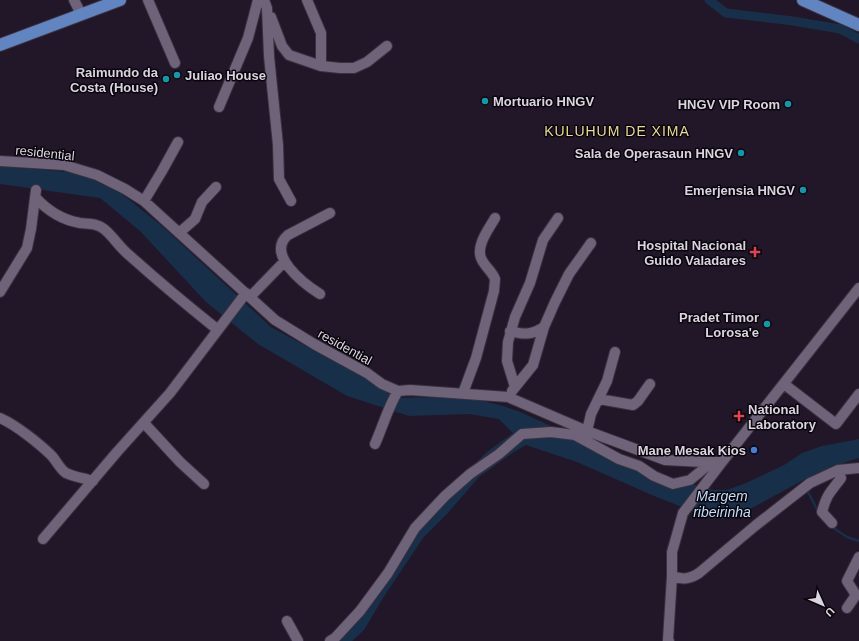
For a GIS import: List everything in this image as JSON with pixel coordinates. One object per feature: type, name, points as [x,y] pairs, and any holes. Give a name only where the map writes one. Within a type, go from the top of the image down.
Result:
[{"type":"main road","points":[[0,45],[120,0]]},
{"type":"main road","points":[[803,0],[859,25]]},
{"type":"street","points":[[74,0],[81,14]]},
{"type":"street","points":[[148,0],[175,63]]},
{"type":"street","points":[[219,107],[248,38],[258,0]]},
{"type":"street","points":[[307,0],[321,33],[321,66]]},
{"type":"street","points":[[266,4],[282,46],[289,55],[321,66],[354,68],[367,62],[387,46]]},
{"type":"street","points":[[266,4],[269,56],[278,145],[279,179],[291,201]]},
{"type":"street","points":[[144,201],[178,142]]},
{"type":"street","name":"residential","points":[[0,161],[64,165],[97,175],[125,189],[144,201],[246,296],[275,320],[314,344],[367,373],[382,384],[398,391],[410,390],[508,397],[587,431],[665,460],[717,462]]},
{"type":"street","points":[[179,233],[195,219],[202,202],[216,187]]},
{"type":"street","points":[[0,292],[27,248],[36,194],[44,207],[59,216],[71,221],[92,224],[102,228],[123,250],[176,296],[220,327]]},
{"type":"street","points":[[320,294],[306,286],[284,262],[281,246],[285,237],[330,213]]},
{"type":"street","points":[[463,393],[476,358],[494,291],[495,279],[481,259],[480,253],[482,242],[495,218]]},
{"type":"street","points":[[516,387],[506,361],[510,331],[516,312],[530,283],[543,240],[558,218]]},
{"type":"street","points":[[508,397],[533,365],[544,327],[569,274],[591,243]]},
{"type":"street","points":[[44,539],[170,393],[220,327],[246,296],[284,262]]},
{"type":"street","points":[[330,641],[335,638],[360,611],[388,573],[415,528],[445,496],[470,474],[499,454],[522,434],[551,432],[575,435],[619,458],[639,466],[654,476],[673,484],[690,480],[717,462],[784,384],[859,290]]},
{"type":"street","points":[[510,331],[526,335],[544,327]]},
{"type":"street","points":[[587,431],[591,414],[607,381],[615,352]]},
{"type":"street","points":[[599,399],[633,405],[638,401],[650,384]]},
{"type":"street","points":[[784,384],[836,424],[859,394]]},
{"type":"street","points":[[375,444],[389,406],[398,391]]},
{"type":"street","points":[[0,418],[21,430],[52,456],[67,473],[93,481]]},
{"type":"street","points":[[144,423],[180,462],[204,484]]},
{"type":"street","points":[[668,641],[672,552],[683,513],[713,474],[717,462]]},
{"type":"street","points":[[672,576],[681,579],[691,578],[714,562],[755,526],[810,483],[838,470],[859,468]]},
{"type":"street","points":[[832,523],[822,512],[829,492],[841,478],[838,470]]},
{"type":"street","points":[[847,608],[856,595],[847,581],[859,557]]},
{"type":"street","points":[[287,621],[298,641]]},
{"type":"water","name":"Margem ribeirinha","points":[[0,166],[79,173],[121,193],[163,227],[271,327],[363,377],[397,398],[436,397],[478,400],[500,405],[518,411],[551,426],[653,479],[673,484],[696,485],[714,490],[727,490],[746,483],[784,465],[802,453],[822,446],[859,439],[859,458],[834,466],[811,476],[739,515],[723,519],[710,518],[654,496],[577,462],[526,445],[479,477],[447,514],[423,538],[383,598],[364,630],[352,641],[324,641],[345,625],[389,568],[413,522],[488,451],[513,433],[499,419],[469,414],[409,416],[347,396],[258,344],[206,302],[140,231],[100,198],[0,184]]},
{"type":"waterway","points":[[709,0],[726,13],[793,21],[840,29],[859,39]]},
{"type":"waterway","points":[[808,492],[818,511]]},
{"type":"waterway","points":[[832,527],[847,537],[859,541]]},
{"type":"place","name":"Juliao House","points":[[177,75]]},
{"type":"place","name":"Raimundo da Costa (House)","points":[[166,79]]},
{"type":"place","name":"Mortuario HNGV","points":[[485,101]]},
{"type":"place","name":"HNGV VIP Room","points":[[788,104]]},
{"type":"place","name":"Sala de Operasaun HNGV","points":[[741,153]]},
{"type":"place","name":"Emerjensia HNGV","points":[[803,190]]},
{"type":"place","name":"Hospital Nacional Guido Valadares","points":[[755,252]]},
{"type":"place","name":"Pradet Timor Lorosa'e","points":[[767,324]]},
{"type":"place","name":"National Laboratory","points":[[739,416]]},
{"type":"place","name":"Mane Mesak Kios","points":[[754,450]]},
{"type":"district","name":"KULUHUM DE XIMA","points":[[617,131]]}]
